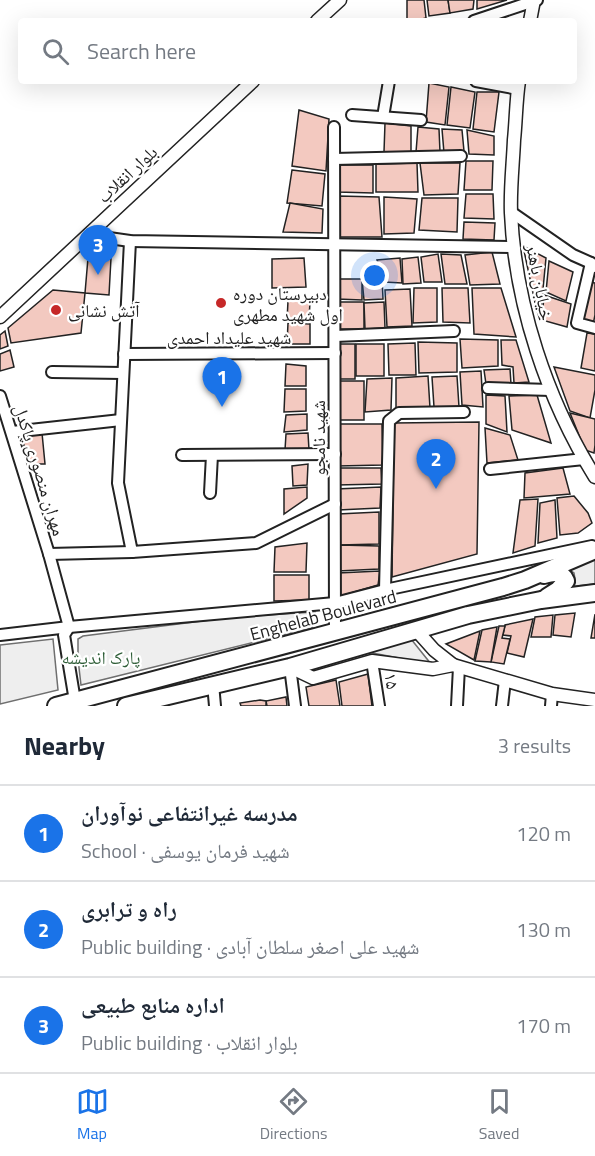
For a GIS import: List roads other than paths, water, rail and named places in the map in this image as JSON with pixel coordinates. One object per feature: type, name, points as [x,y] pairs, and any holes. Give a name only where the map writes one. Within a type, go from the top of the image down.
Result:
[{"type":"main road","name":"Enghelab Boulevard","points":[[56,706],[525,580],[595,550]]},
{"type":"main road","points":[[525,580],[549,573],[564,575],[566,581],[563,586],[541,600]]},
{"type":"main road","points":[[126,706],[152,703],[213,684],[290,667],[468,615],[541,600],[595,593]]},
{"type":"street","points":[[320,18],[340,0]]},
{"type":"street","points":[[483,18],[535,0]]},
{"type":"street","points":[[531,18],[535,0]]},
{"type":"street","name":"بلوار انقلاب","points":[[0,318],[250,84]]},
{"type":"street","points":[[383,117],[388,84]]},
{"type":"street","name":"خیابان باهنر","points":[[519,85],[511,212],[514,247],[526,316],[551,390],[595,477]]},
{"type":"street","points":[[352,115],[421,120]]},
{"type":"street","name":"شهید نامجو","points":[[334,128],[335,632]]},
{"type":"street","points":[[334,159],[461,156]]},
{"type":"street","points":[[511,212],[573,255],[593,265],[577,323],[595,328]]},
{"type":"street","points":[[88,235],[130,241],[514,247]]},
{"type":"street","points":[[130,241],[118,483],[132,552]]},
{"type":"street","points":[[334,336],[454,331]]},
{"type":"street","name":"شهید علیداد احمدی","points":[[124,354],[334,353]]},
{"type":"street","points":[[52,372],[123,373]]},
{"type":"street","points":[[488,388],[551,390]]},
{"type":"street","name":"مهران منصوری پاکدل","points":[[0,396],[69,627],[64,635],[75,701]]},
{"type":"street","points":[[385,590],[389,421],[399,413],[464,412]]},
{"type":"street","points":[[12,432],[121,420]]},
{"type":"street","points":[[182,455],[335,454]]},
{"type":"street","points":[[210,493],[212,455]]},
{"type":"street","points":[[490,469],[584,459]]},
{"type":"street","name":"مهران منصوری پاکدل","points":[[49,554],[132,552],[256,543],[335,504]]},
{"type":"street","points":[[0,635],[335,603],[385,590],[595,545]]},
{"type":"street","points":[[417,631],[434,650],[456,666],[505,680],[551,700],[595,700]]},
{"type":"street","points":[[290,667],[313,678],[372,661],[433,669],[456,666]]},
{"type":"street","name":"۱۵","points":[[372,661],[379,706]]},
{"type":"street","points":[[456,666],[457,706]]},
{"type":"street","points":[[290,667],[295,706]]},
{"type":"street","points":[[502,706],[505,680]]},
{"type":"street","points":[[213,684],[216,706]]},
{"type":"place","name":"اداره منابع طبیعی","points":[[98,275]]},
{"type":"place","name":"دبیرستان دوره اول شهید مطهری","points":[[221,303]]},
{"type":"place","name":"آتش نشانی","points":[[56,310]]},
{"type":"place","name":"مدرسه غیرانتفاعی نوآوران","points":[[222,407]]},
{"type":"place","name":"راه و ترابری","points":[[436,489]]},
{"type":"park label","name":"پارک اندیشه","points":[[101,657]]}]
